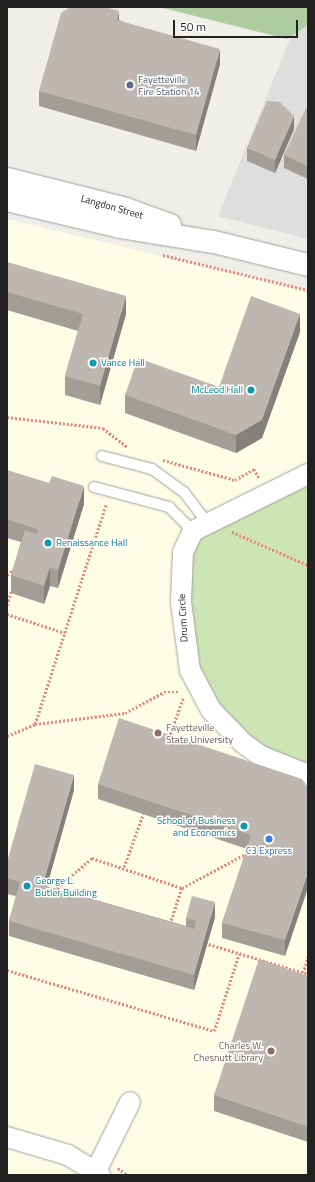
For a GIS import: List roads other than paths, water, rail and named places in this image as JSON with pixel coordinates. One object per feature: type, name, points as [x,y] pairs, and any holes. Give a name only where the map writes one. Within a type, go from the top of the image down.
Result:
[{"type":"street","name":"Langdon Street","points":[[7,179],[126,209],[214,242]]},
{"type":"street","name":"Langdon Street","points":[[7,200],[120,228],[214,242],[308,264]]},
{"type":"street","points":[[207,524],[308,474]]},
{"type":"street","name":"Drum Circle","points":[[207,524],[183,552],[181,602],[185,648],[200,691],[211,710],[242,743],[261,756],[308,775]]},
{"type":"street","points":[[7,1137],[68,1155],[97,1174],[130,1102]]},
{"type":"lane","points":[[102,456],[152,469],[184,492],[207,524]]},
{"type":"lane","points":[[94,487],[169,507],[207,524]]},
{"type":"place","name":"Fayetteville Fire Station 14","points":[[130,85]]},
{"type":"place","name":"Vance Hall","points":[[93,363]]},
{"type":"place","name":"McLeod Hall","points":[[251,390]]},
{"type":"place","name":"Renaissance Hall","points":[[48,543]]},
{"type":"place","name":"Fayetteville State University","points":[[158,733]]},
{"type":"place","name":"School of Business and Economics","points":[[244,826]]},
{"type":"place","name":"C3 Express","points":[[269,839]]},
{"type":"place","name":"George L. Butler Building","points":[[27,886]]},
{"type":"place","name":"Charles W. Chesnutt Library","points":[[271,1051]]}]
